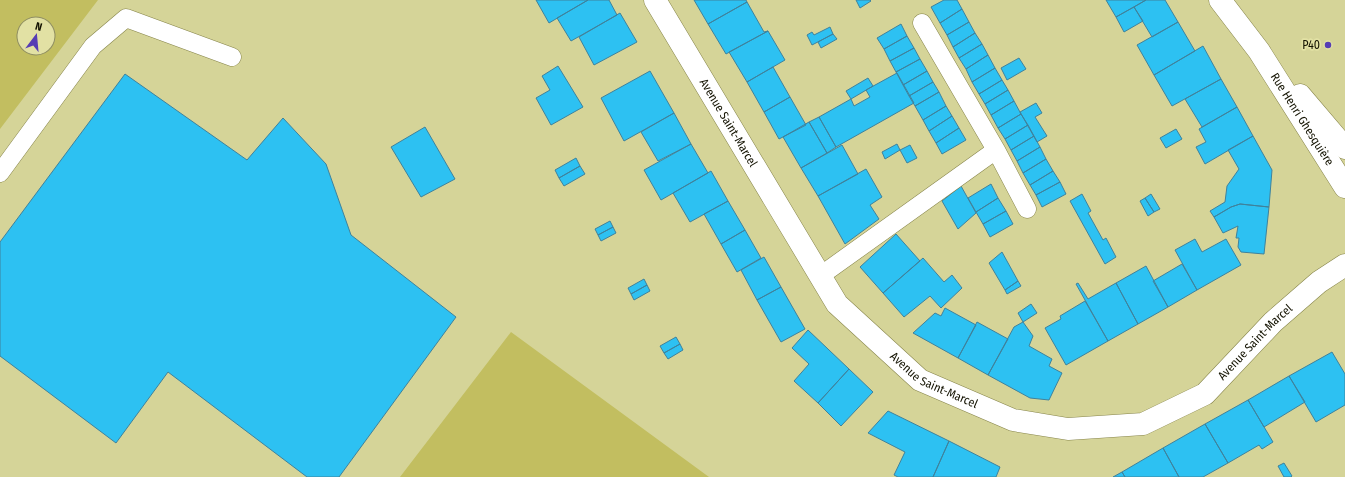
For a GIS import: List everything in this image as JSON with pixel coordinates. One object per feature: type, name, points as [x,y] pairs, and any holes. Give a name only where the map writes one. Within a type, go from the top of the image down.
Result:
[{"type":"street","name":"Avenue Saint-Marcel","points":[[655,0],[837,304],[920,380],[1013,420],[1068,429],[1143,424],[1205,394],[1273,322],[1319,282],[1345,265]]},
{"type":"street","name":"Rue Henri Ghesquière","points":[[1220,0],[1259,52],[1345,187]]},
{"type":"street","name":"Rue Henri Ghesquière","points":[[1259,52],[1295,89],[1345,148]]},
{"type":"lane","points":[[0,173],[93,46],[126,18],[232,56]]},
{"type":"lane","points":[[922,23],[996,150],[1027,209]]},
{"type":"lane","points":[[820,276],[996,150]]},
{"type":"shaded area","points":[[0,0],[98,0],[56,55],[56,16],[16,16],[16,56],[55,56],[0,129]]},
{"type":"shaded area","points":[[511,332],[709,477],[400,477]]},
{"type":"building","points":[[536,0],[588,0],[549,23]]},
{"type":"building","points":[[588,0],[609,0],[617,15],[571,41],[557,18]]},
{"type":"building","points":[[694,0],[746,0],[747,2],[708,24]]},
{"type":"building","points":[[856,0],[870,0],[871,1],[860,8]]},
{"type":"building","points":[[944,0],[957,0],[962,9],[940,23],[931,7]]},
{"type":"building","points":[[1106,0],[1146,0],[1116,17]]},
{"type":"building","points":[[1146,0],[1165,0],[1178,22],[1152,37],[1134,7]]},
{"type":"building","points":[[747,2],[764,32],[768,31],[726,54],[708,24]]},
{"type":"building","points":[[1134,7],[1143,21],[1124,32],[1116,17]]},
{"type":"building","points":[[962,9],[969,22],[947,35],[940,23]]},
{"type":"building","points":[[620,13],[637,42],[594,65],[579,37]]},
{"type":"building","points":[[969,22],[975,33],[953,47],[947,35]]},
{"type":"building","points":[[1178,22],[1195,51],[1154,75],[1137,45]]},
{"type":"building","points":[[901,24],[907,36],[884,49],[877,38]]},
{"type":"building","points":[[830,27],[833,34],[812,45],[807,35],[812,32],[814,35]]},
{"type":"building","points":[[768,31],[785,60],[747,82],[729,52]]},
{"type":"building","points":[[975,33],[982,44],[959,58],[953,47]]},
{"type":"building","points":[[833,34],[837,39],[821,48],[818,42]]},
{"type":"building","points":[[907,36],[914,48],[890,61],[884,49]]},
{"type":"building","points":[[982,44],[988,55],[966,69],[959,58]]},
{"type":"building","points":[[1203,46],[1221,79],[1172,106],[1154,75]]},
{"type":"building","points":[[914,48],[920,59],[896,72],[890,61]]},
{"type":"building","points":[[988,55],[995,68],[972,82],[966,69]]},
{"type":"building","points":[[1019,58],[1026,69],[1007,80],[1001,68]]},
{"type":"building","points":[[920,59],[927,71],[903,85],[896,72]]},
{"type":"building","points":[[558,66],[583,107],[551,125],[536,98],[550,90],[542,76]]},
{"type":"building","points":[[773,67],[790,97],[764,112],[747,82]]},
{"type":"building","points":[[995,68],[1002,80],[979,94],[972,82]]},
{"type":"building","points":[[650,71],[674,113],[624,141],[601,98]]},
{"type":"building","points":[[927,71],[933,82],[909,96],[903,85]]},
{"type":"building","points":[[897,73],[914,103],[836,147],[819,117],[851,99],[854,106],[870,97],[866,90]]},
{"type":"building","points":[[125,74],[247,160],[283,118],[326,164],[351,235],[456,317],[339,477],[307,477],[168,372],[116,443],[0,356],[0,242]]},
{"type":"building","points":[[868,78],[873,86],[851,99],[846,91]]},
{"type":"building","points":[[1221,79],[1237,107],[1202,127],[1185,99]]},
{"type":"building","points":[[1002,80],[1008,90],[985,104],[979,94]]},
{"type":"building","points":[[933,82],[939,92],[915,106],[909,96]]},
{"type":"building","points":[[1008,90],[1014,101],[991,115],[985,104]]},
{"type":"building","points":[[939,92],[946,106],[923,120],[915,106]]},
{"type":"building","points":[[790,97],[806,125],[779,139],[764,112]]},
{"type":"building","points":[[1014,101],[1021,114],[998,128],[991,115]]},
{"type":"building","points":[[1036,103],[1042,113],[1035,117],[1047,136],[1037,142],[1020,112]]},
{"type":"building","points":[[946,106],[952,116],[929,131],[923,120]]},
{"type":"building","points":[[1237,107],[1253,136],[1205,164],[1196,147],[1206,142],[1199,129]]},
{"type":"building","points":[[674,113],[691,144],[658,161],[641,132]]},
{"type":"building","points":[[1021,114],[1028,125],[1005,139],[998,128]]},
{"type":"building","points":[[952,116],[959,128],[936,143],[929,131]]},
{"type":"building","points":[[819,117],[836,147],[827,153],[809,122]]},
{"type":"building","points":[[809,122],[827,153],[801,168],[783,137]]},
{"type":"building","points":[[1028,125],[1034,136],[1011,150],[1005,139]]},
{"type":"building","points":[[425,127],[455,179],[421,197],[391,147]]},
{"type":"building","points":[[959,128],[966,140],[942,154],[936,143]]},
{"type":"building","points":[[1176,129],[1182,139],[1166,148],[1160,138]]},
{"type":"building","points":[[1034,136],[1040,147],[1017,161],[1011,150]]},
{"type":"building","points":[[1253,136],[1272,170],[1269,207],[1240,204],[1231,207],[1214,217],[1210,211],[1225,202],[1227,186],[1239,169],[1228,150]]},
{"type":"building","points":[[691,144],[708,173],[661,200],[644,170]]},
{"type":"building","points":[[897,144],[900,150],[885,159],[882,152]]},
{"type":"building","points":[[842,145],[858,174],[818,196],[801,168]]},
{"type":"building","points":[[910,145],[917,158],[907,163],[900,150]]},
{"type":"building","points":[[1040,147],[1046,159],[1023,173],[1017,161]]},
{"type":"building","points":[[576,158],[580,166],[559,178],[555,170]]},
{"type":"building","points":[[1046,159],[1053,171],[1030,185],[1023,173]]},
{"type":"building","points":[[580,166],[585,174],[564,186],[559,178]]},
{"type":"building","points":[[866,169],[882,197],[870,205],[879,219],[845,244],[818,196]]},
{"type":"building","points":[[711,171],[728,201],[690,222],[673,193]]},
{"type":"building","points":[[1053,171],[1060,182],[1036,195],[1030,185]]},
{"type":"building","points":[[1060,182],[1066,194],[1042,207],[1036,195]]},
{"type":"building","points":[[991,184],[998,198],[976,212],[968,198]]},
{"type":"building","points":[[961,186],[976,213],[958,229],[942,201]]},
{"type":"building","points":[[1082,194],[1091,211],[1088,213],[1103,240],[1106,238],[1116,257],[1105,264],[1070,201]]},
{"type":"building","points":[[1151,194],[1160,209],[1154,212],[1145,198]]},
{"type":"building","points":[[998,198],[1006,211],[983,224],[976,212]]},
{"type":"building","points":[[1145,198],[1154,212],[1148,216],[1140,201]]},
{"type":"building","points":[[728,201],[745,230],[721,244],[704,214]]},
{"type":"building","points":[[1240,204],[1269,207],[1264,254],[1241,252],[1238,247],[1239,238],[1236,238],[1238,226],[1223,233],[1214,217],[1231,207]]},
{"type":"building","points":[[1006,211],[1013,224],[990,237],[983,224]]},
{"type":"building","points":[[610,221],[613,227],[598,235],[595,229]]},
{"type":"building","points":[[613,227],[616,233],[601,241],[598,235]]},
{"type":"building","points":[[745,230],[761,258],[737,272],[721,244]]},
{"type":"building","points":[[896,234],[920,261],[883,293],[860,267]]},
{"type":"building","points":[[1195,239],[1202,252],[1226,239],[1241,265],[1197,290],[1175,250]]},
{"type":"building","points":[[1002,252],[1018,281],[1005,290],[989,263]]},
{"type":"building","points":[[764,257],[781,287],[757,300],[741,270]]},
{"type":"building","points":[[923,258],[944,282],[952,275],[962,288],[941,308],[930,296],[904,317],[883,293]]},
{"type":"building","points":[[1182,264],[1197,290],[1168,307],[1153,281]]},
{"type":"building","points":[[1146,266],[1168,307],[1138,324],[1116,283]]},
{"type":"building","points":[[644,279],[647,285],[631,294],[628,288]]},
{"type":"building","points":[[1018,281],[1021,286],[1007,294],[1005,290]]},
{"type":"building","points":[[1078,283],[1088,299],[1116,283],[1138,324],[1108,341],[1076,284]]},
{"type":"building","points":[[647,285],[650,291],[634,300],[631,294]]},
{"type":"building","points":[[781,287],[805,329],[781,342],[757,300]]},
{"type":"building","points":[[1085,301],[1108,341],[1066,365],[1045,328],[1061,319],[1060,316]]},
{"type":"building","points":[[1031,304],[1037,313],[1023,322],[1018,313]]},
{"type":"building","points":[[945,308],[976,325],[958,358],[913,333],[935,313],[941,316]]},
{"type":"building","points":[[977,322],[1008,339],[988,375],[958,358]]},
{"type":"building","points":[[1023,322],[1033,336],[1029,346],[1052,359],[1049,366],[1062,373],[1049,400],[1030,398],[988,375],[1014,327]]},
{"type":"building","points":[[808,330],[849,369],[818,403],[794,381],[809,364],[792,348]]},
{"type":"building","points":[[676,337],[680,344],[664,353],[660,346]]},
{"type":"building","points":[[680,344],[683,350],[668,359],[664,353]]},
{"type":"building","points":[[1332,352],[1345,374],[1345,405],[1316,422],[1289,376]]},
{"type":"building","points":[[849,369],[873,392],[841,426],[818,403]]},
{"type":"building","points":[[1289,376],[1305,402],[1264,427],[1248,400]]},
{"type":"building","points":[[1248,400],[1273,442],[1262,449],[1259,445],[1228,463],[1205,424]]},
{"type":"building","points":[[888,411],[949,441],[933,477],[898,477],[894,475],[905,452],[868,433]]},
{"type":"building","points":[[1205,424],[1228,463],[1203,477],[1179,477],[1163,448]]},
{"type":"building","points":[[949,441],[1000,467],[996,477],[933,477]]},
{"type":"building","points":[[1163,448],[1179,477],[1125,477],[1122,472]]},
{"type":"building","points":[[1284,463],[1292,476],[1291,477],[1284,477],[1278,466]]},
{"type":"building","points":[[1122,472],[1125,477],[1113,477]]},
{"type":"place","name":"P40","points":[[1328,45]]}]
